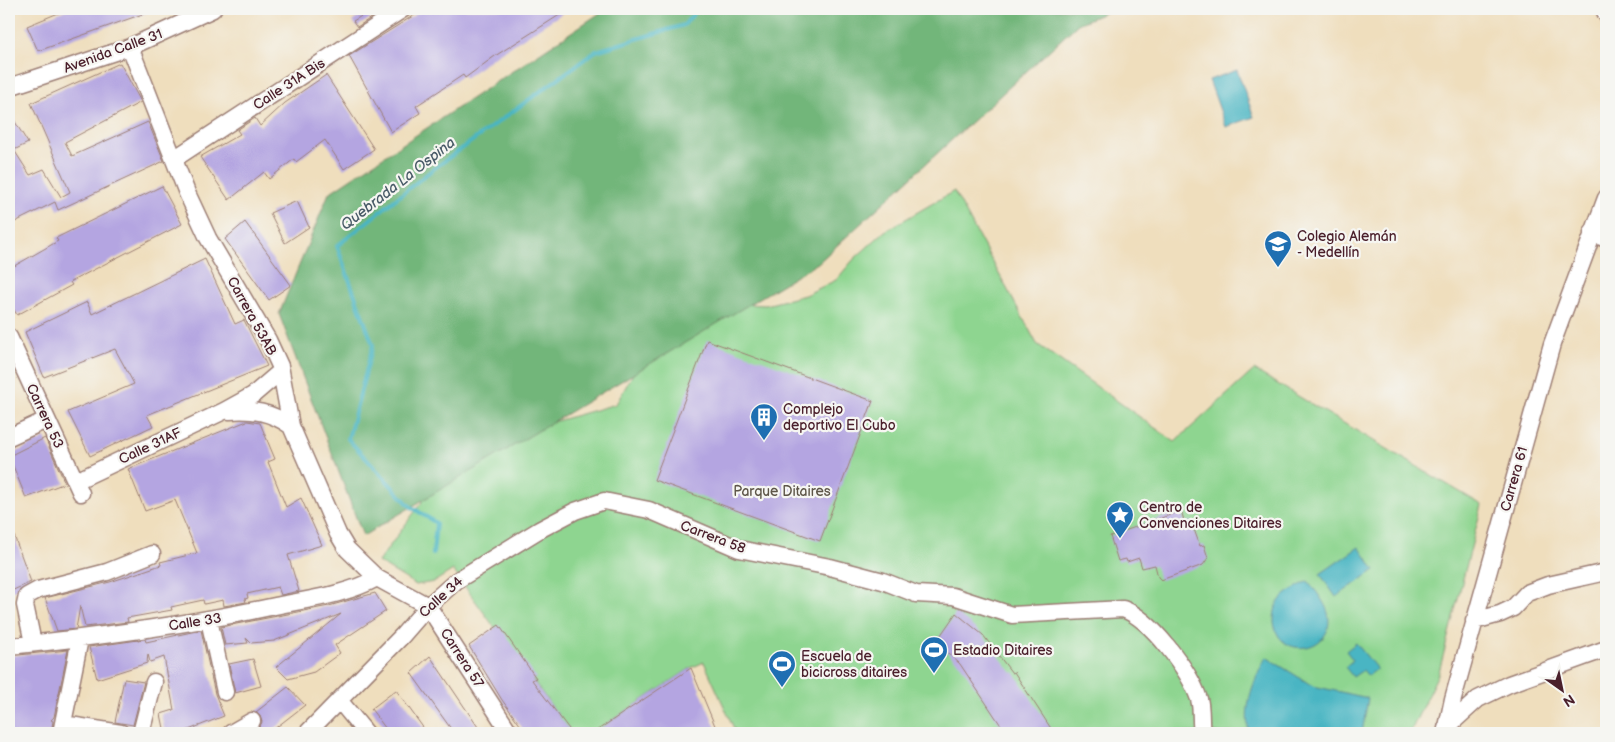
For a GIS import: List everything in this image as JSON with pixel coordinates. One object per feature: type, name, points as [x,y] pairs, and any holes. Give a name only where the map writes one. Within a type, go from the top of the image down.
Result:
[{"type":"street","name":"Avenida Calle 31","points":[[9,87],[130,48],[214,9]]},
{"type":"street","name":"Calle 31A Bis","points":[[174,159],[387,13],[403,9]]},
{"type":"street","points":[[1604,9],[1606,14]]},
{"type":"street","name":"Carrera 53AB","points":[[130,48],[208,238],[268,340],[281,371],[291,426],[338,534],[356,559],[377,578]]},
{"type":"street","name":"Carrera 61","points":[[1444,730],[1552,344],[1599,236],[1606,198]]},
{"type":"street","name":"Carrera 53","points":[[9,338],[79,487]]},
{"type":"street","name":"Calle 31AF","points":[[79,487],[252,395],[281,371]]},
{"type":"street","name":"Calle 31AF","points":[[224,411],[247,410],[267,412],[291,426]]},
{"type":"street","points":[[9,437],[46,420]]},
{"type":"street","name":"Carrera 58","points":[[604,501],[649,510],[739,549],[830,567],[883,581],[916,594],[953,596],[1012,615],[1123,609],[1133,613],[1173,653],[1199,699],[1202,733]]},
{"type":"street","name":"Calle 34","points":[[308,733],[402,636],[428,606],[456,581],[539,530],[575,511],[604,501]]},
{"type":"street","points":[[33,643],[25,605],[27,596],[38,590],[107,572],[152,554]]},
{"type":"street","points":[[356,559],[359,587]]},
{"type":"street","points":[[1474,621],[1507,611],[1513,608],[1527,593],[1548,585],[1606,572]]},
{"type":"street","name":"Carrera 57","points":[[377,578],[428,606],[510,733]]},
{"type":"street","name":"Calle 33","points":[[9,646],[80,639],[209,620],[359,587],[377,578]]},
{"type":"street","points":[[209,620],[226,692]]},
{"type":"street","points":[[80,639],[62,729],[121,733]]},
{"type":"street","points":[[1444,730],[1466,708],[1486,695],[1509,684],[1606,649]]},
{"type":"street","points":[[141,733],[154,682]]},
{"type":"street","points":[[339,700],[366,733]]},
{"type":"street","points":[[231,733],[252,721]]},
{"type":"green space","points":[[606,9],[1113,9],[1078,24],[818,263],[363,536],[279,314],[329,193]]},
{"type":"green space","name":"Parque Ditaires","points":[[954,191],[1037,344],[1175,442],[1254,370],[1482,505],[1439,672],[1410,733],[736,733],[704,662],[691,668],[593,733],[571,733],[453,570],[434,582],[416,585],[378,562],[427,495],[504,436],[616,404],[677,296],[718,303],[766,305],[805,295],[836,280],[854,259],[885,231]]},
{"type":"water","points":[[1237,70],[1254,117],[1226,127],[1209,80]]},
{"type":"water","points":[[1359,547],[1375,570],[1336,597],[1320,574]]},
{"type":"water","points":[[1308,581],[1320,596],[1327,609],[1328,626],[1324,636],[1316,644],[1306,647],[1295,647],[1285,643],[1278,635],[1274,622],[1275,611],[1278,602],[1283,597]]},
{"type":"water","points":[[1356,643],[1377,669],[1368,676],[1363,670],[1353,677],[1345,667],[1353,660],[1346,651]]},
{"type":"water","points":[[1266,657],[1313,686],[1368,698],[1362,733],[1249,733],[1247,713],[1251,694],[1257,675]]},
{"type":"building","points":[[68,9],[154,10],[38,51],[27,26]]},
{"type":"building","points":[[373,9],[378,9],[380,12],[357,27],[353,21]]},
{"type":"building","points":[[424,9],[569,9],[495,56],[465,78],[463,75],[416,106],[420,113],[391,132],[349,56]]},
{"type":"building","points":[[120,63],[141,102],[65,142],[72,156],[148,122],[164,161],[58,210],[55,202],[9,225],[9,112],[28,143],[14,150],[30,175],[44,169],[61,197],[70,192],[31,103]]},
{"type":"building","points":[[326,75],[374,149],[344,169],[325,140],[296,162],[294,159],[269,179],[264,172],[229,200],[200,157],[240,134],[237,130],[255,118],[260,126],[285,103]]},
{"type":"building","points":[[162,186],[182,224],[70,282],[72,285],[17,315],[9,301],[9,269],[58,241],[56,238]]},
{"type":"building","points":[[297,201],[309,227],[285,243],[270,213]]},
{"type":"building","points":[[245,222],[291,285],[269,300],[225,239]]},
{"type":"building","points":[[205,259],[235,324],[244,320],[267,366],[147,415],[153,426],[90,456],[68,412],[134,384],[115,349],[44,377],[25,332],[87,302],[92,314]]},
{"type":"building","name":"Complejo deportivo El Cubo","points":[[707,340],[873,401],[820,541],[654,480]]},
{"type":"building","points":[[247,421],[260,423],[275,459],[268,462],[286,507],[301,498],[322,545],[288,555],[299,591],[281,595],[278,587],[247,594],[246,602],[224,606],[223,600],[204,604],[203,600],[171,607],[172,610],[127,618],[128,622],[85,627],[80,606],[76,629],[57,631],[45,598],[110,582],[161,565],[160,562],[197,553],[175,500],[145,511],[128,469]]},
{"type":"building","points":[[45,438],[65,483],[26,498],[9,456]]},
{"type":"building","points":[[1181,511],[1185,523],[1191,521],[1200,546],[1204,545],[1208,558],[1203,565],[1161,580],[1158,577],[1155,565],[1142,568],[1139,558],[1127,562],[1126,559],[1118,561],[1110,536]]},
{"type":"building","points":[[9,522],[31,582],[9,592]]},
{"type":"building","points":[[375,593],[386,611],[335,645],[340,653],[314,672],[288,679],[276,667],[341,614],[274,641],[251,643],[246,638],[248,643],[225,645],[221,627],[329,606]]},
{"type":"building","points":[[956,613],[983,635],[1012,673],[1014,672],[1054,733],[1006,733],[960,664],[936,642]]},
{"type":"building","points":[[499,625],[536,678],[532,680],[572,733],[526,733],[502,700],[469,646]]},
{"type":"building","points":[[201,630],[215,694],[224,716],[181,733],[165,733],[161,714],[174,710],[164,657],[150,662],[148,654],[147,663],[97,679],[89,647],[145,639],[146,642]]},
{"type":"building","points":[[68,650],[54,717],[51,720],[53,721],[51,733],[9,733],[9,656]]},
{"type":"building","points":[[430,656],[482,733],[454,733],[411,673]]},
{"type":"building","points":[[253,659],[261,686],[235,693],[229,664]]},
{"type":"building","points":[[691,668],[718,733],[593,733],[685,672]]},
{"type":"building","points":[[124,679],[144,682],[133,725],[115,722]]},
{"type":"building","points":[[288,687],[305,705],[269,733],[251,733],[262,722],[256,712]]},
{"type":"building","points":[[396,690],[427,733],[389,733],[371,709]]},
{"type":"waterway","name":"Quebrada La Ospina","points":[[433,554],[436,523],[410,506],[348,439],[373,345],[337,246],[428,173],[596,51],[684,25],[698,9]]},
{"type":"place","name":"Colegio Alemán - Medellín","points":[[1278,268]]},
{"type":"place","name":"Complejo deportivo El Cubo","points":[[764,441]]},
{"type":"place","name":"Centro de Convenciones Ditaires","points":[[1120,539]]},
{"type":"place","name":"Estadio Ditaires","points":[[934,674]]},
{"type":"place","name":"Escuela de bicicross ditaires","points":[[782,688]]}]
